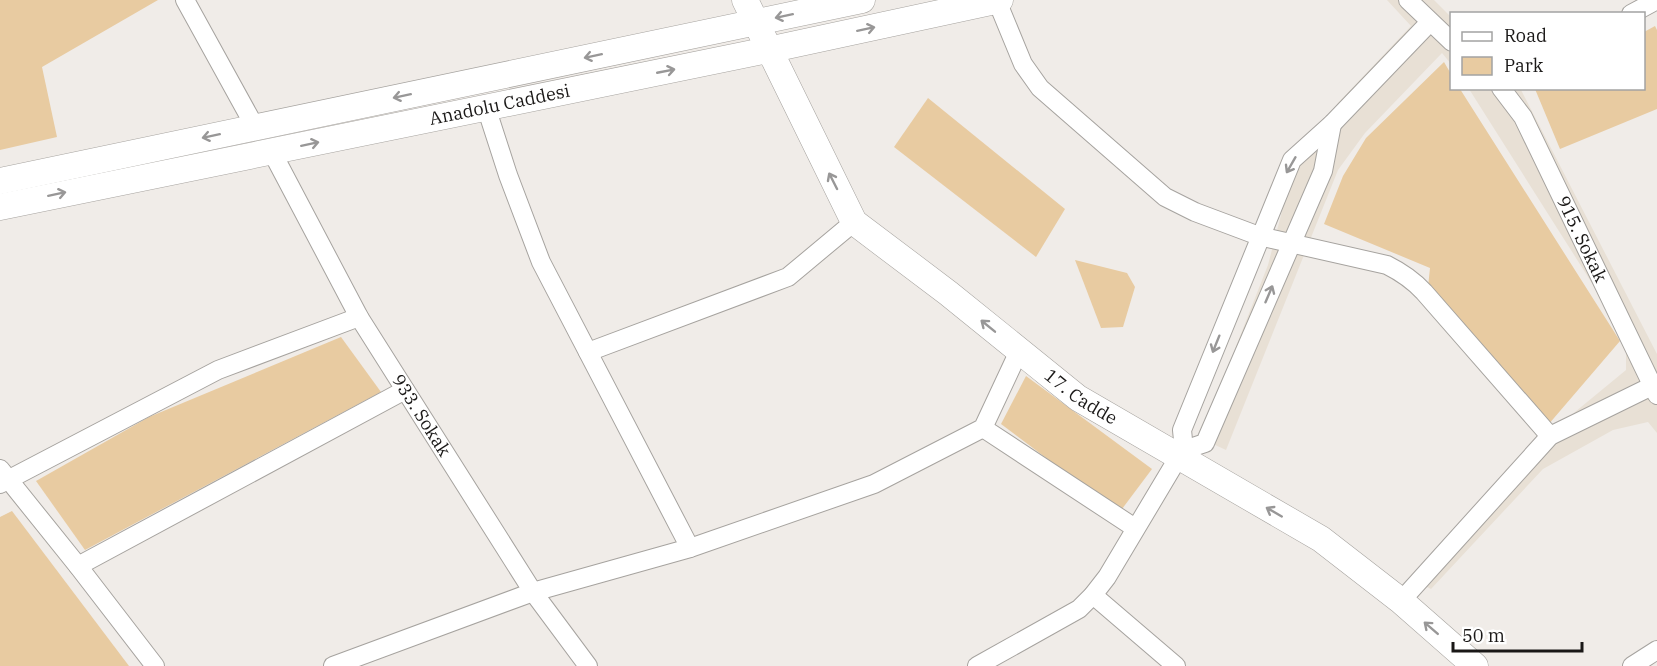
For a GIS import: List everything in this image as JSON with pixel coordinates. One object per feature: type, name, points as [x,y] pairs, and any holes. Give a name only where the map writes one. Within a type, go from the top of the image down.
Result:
[{"type":"main road","name":"Anadolu Caddesi","points":[[0,181],[255,127],[750,11],[862,0]]},
{"type":"main road","name":"Anadolu Caddesi","points":[[0,207],[768,51],[999,0]]},
{"type":"main road","name":"17. Cadde","points":[[750,11],[854,222],[1078,398],[1181,454],[1321,539],[1401,601],[1475,666]]},
{"type":"street","points":[[185,0],[255,127]]},
{"type":"street","points":[[999,0],[1023,64],[1040,88],[1165,197],[1195,212],[1259,236],[1387,265],[1406,276],[1424,292],[1550,436]]},
{"type":"street","points":[[1408,0],[1450,40]]},
{"type":"street","points":[[1635,12],[1657,0]]},
{"type":"street","points":[[982,665],[1079,609],[1107,577],[1181,454],[1182,430],[1259,236],[1292,160],[1332,124],[1430,22]]},
{"type":"street","name":"915. Sokak","points":[[1503,90],[1523,117],[1655,391]]},
{"type":"street","points":[[486,107],[508,175],[541,262],[690,548]]},
{"type":"street","points":[[1181,454],[1204,443],[1323,171],[1332,124]]},
{"type":"street","name":"933. Sokak","points":[[272,152],[358,317],[533,592],[588,666]]},
{"type":"street","points":[[588,352],[788,277],[854,222]]},
{"type":"street","points":[[155,666],[78,566],[3,478],[218,370],[358,317]]},
{"type":"street","points":[[333,666],[533,592],[690,548],[874,484],[983,428],[1019,351]]},
{"type":"street","points":[[78,566],[405,390]]},
{"type":"street","points":[[1401,601],[1550,436],[1655,391]]},
{"type":"street","points":[[983,428],[1135,528]]},
{"type":"street","points":[[1093,595],[1176,666]]},
{"type":"street","points":[[1632,666],[1657,650]]},
{"type":"shaded area","points":[[1387,0],[1434,0],[1450,16],[1450,63],[1442,53],[1365,133],[1338,170],[1226,450],[1200,438],[1268,265],[1293,169],[1338,103],[1411,26]]},
{"type":"shaded area","points":[[1470,90],[1521,90],[1657,354],[1657,433],[1648,422],[1613,430],[1543,469],[1431,589],[1411,579],[1481,502],[1575,412],[1626,370],[1626,337]]},
{"type":"green space","points":[[0,0],[158,0],[42,67],[57,137],[0,150]]},
{"type":"green space","points":[[1655,26],[1657,30],[1657,109],[1560,149],[1535,90],[1645,90],[1645,31]]},
{"type":"green space","points":[[1444,62],[1450,72],[1450,90],[1461,90],[1620,341],[1548,425],[1428,287],[1430,268],[1324,224],[1343,176],[1366,138]]},
{"type":"green space","points":[[928,98],[1065,209],[1036,257],[894,147]]},
{"type":"green space","points":[[1075,260],[1127,273],[1135,287],[1123,327],[1101,328]]},
{"type":"green space","points":[[341,337],[381,392],[85,550],[36,481],[149,417]]},
{"type":"green space","points":[[1026,376],[1152,469],[1119,513],[1001,424]]},
{"type":"green space","points":[[12,511],[129,666],[0,666],[0,517]]}]
